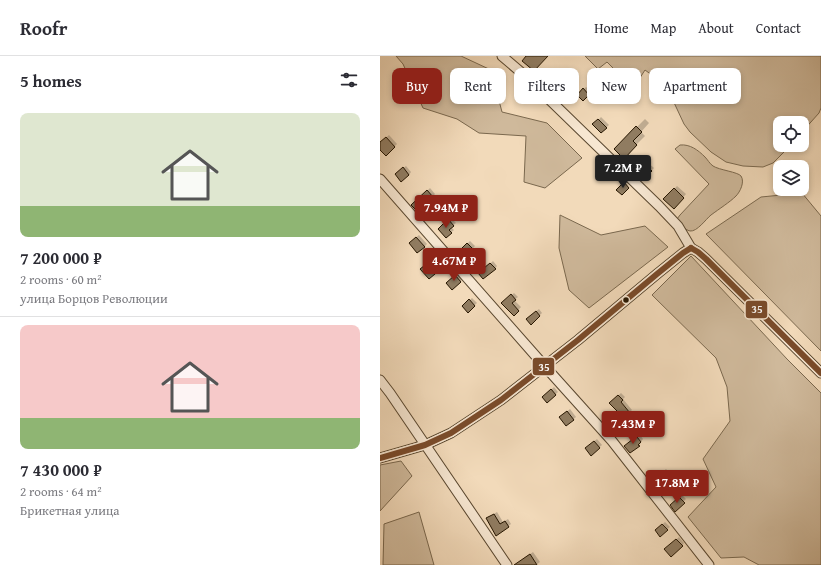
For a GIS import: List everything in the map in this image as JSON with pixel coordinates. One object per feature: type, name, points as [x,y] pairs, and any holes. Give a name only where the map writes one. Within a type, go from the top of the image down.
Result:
[{"type":"street","points":[[502,56],[523,74],[659,206],[678,226],[691,248],[706,259],[821,373]]},
{"type":"street","points":[[380,179],[612,441],[709,565]]},
{"type":"street","points":[[380,458],[425,445],[451,433],[501,400],[578,340],[657,274],[691,248]]},
{"type":"street","points":[[380,380],[507,565]]},
{"type":"shaded area","points":[[396,56],[461,56],[487,68],[450,68],[450,104],[500,104],[502,112],[547,123],[582,158],[545,188],[524,182],[526,136],[479,133],[457,119],[423,108],[421,104],[442,104],[442,68],[405,68]]},
{"type":"shaded area","points":[[585,56],[821,56],[821,108],[819,113],[809,124],[809,116],[773,116],[773,152],[784,152],[776,160],[773,160],[773,163],[763,167],[743,166],[726,162],[711,152],[690,132],[684,124],[675,104],[741,104],[741,68],[649,68],[649,73],[645,70],[641,76],[641,68],[613,68],[607,62],[597,68]]},
{"type":"shaded area","points":[[680,145],[687,145],[694,148],[713,166],[736,173],[742,178],[742,187],[736,196],[693,231],[686,229],[677,219],[709,184],[675,149]]},
{"type":"shaded area","points":[[804,196],[821,216],[821,351],[706,234],[761,197]]},
{"type":"shaded area","points":[[560,215],[601,235],[645,226],[668,247],[589,308],[569,290],[559,248]]},
{"type":"shaded area","points":[[691,256],[787,359],[821,393],[821,565],[759,565],[744,557],[721,558],[688,517],[716,487],[703,459],[730,421],[727,387],[716,358],[652,295]]},
{"type":"shaded area","points":[[401,461],[412,476],[380,511],[380,465]]},
{"type":"shaded area","points":[[419,512],[434,565],[383,565],[384,524]]},
{"type":"building","points":[[526,56],[548,56],[537,68],[530,68],[522,61]]},
{"type":"building","points":[[583,88],[587,93],[587,97],[583,101],[579,97],[579,93]]},
{"type":"building","points":[[598,119],[607,128],[601,133],[592,124]]},
{"type":"building","points":[[636,126],[642,132],[633,141],[637,145],[624,159],[614,149]]},
{"type":"building","points":[[386,137],[395,147],[386,156],[380,150],[380,142]]},
{"type":"building","points":[[643,162],[652,171],[646,177],[637,168]]},
{"type":"building","points":[[403,167],[409,175],[401,182],[395,174]]},
{"type":"building","points":[[624,182],[629,188],[622,195],[616,190]]},
{"type":"building","points":[[674,188],[684,198],[674,209],[663,199]]},
{"type":"building","points":[[427,190],[433,197],[418,212],[411,205]]},
{"type":"building","points":[[448,219],[454,226],[449,230],[452,233],[446,238],[438,229]]},
{"type":"building","points":[[416,237],[425,247],[417,253],[409,243]]},
{"type":"building","points":[[467,243],[473,249],[465,257],[459,251]]},
{"type":"building","points":[[441,258],[447,264],[429,279],[420,269],[429,262],[432,265]]},
{"type":"building","points":[[490,263],[496,269],[483,279],[478,273]]},
{"type":"building","points":[[455,275],[461,282],[452,290],[446,283]]},
{"type":"building","points":[[511,294],[516,300],[512,303],[519,311],[514,316],[501,303]]},
{"type":"building","points":[[469,299],[475,306],[468,313],[462,306]]},
{"type":"building","points":[[536,311],[540,316],[531,325],[526,319]]},
{"type":"building","points":[[551,389],[556,395],[547,403],[542,397]]},
{"type":"building","points":[[618,395],[623,400],[621,402],[630,413],[614,427],[607,419],[617,411],[609,403]]},
{"type":"building","points":[[567,411],[574,420],[566,426],[559,417]]},
{"type":"building","points":[[637,437],[641,442],[638,445],[640,446],[630,453],[624,446]]},
{"type":"building","points":[[594,441],[600,448],[591,456],[585,448]]},
{"type":"building","points":[[663,471],[671,480],[658,490],[651,481]]},
{"type":"building","points":[[679,497],[685,503],[675,512],[670,505]]},
{"type":"building","points":[[494,514],[500,524],[505,521],[509,527],[496,536],[486,518]]},
{"type":"building","points":[[662,524],[668,530],[660,537],[655,530]]},
{"type":"building","points":[[676,539],[683,546],[671,557],[664,549]]},
{"type":"building","points":[[530,554],[537,565],[514,565]]},
{"type":"transit line","name":"35","points":[[691,248],[706,259],[821,373]]},
{"type":"transit line","name":"35","points":[[380,458],[425,445],[451,433],[501,400],[578,340],[657,274],[691,248]]}]
